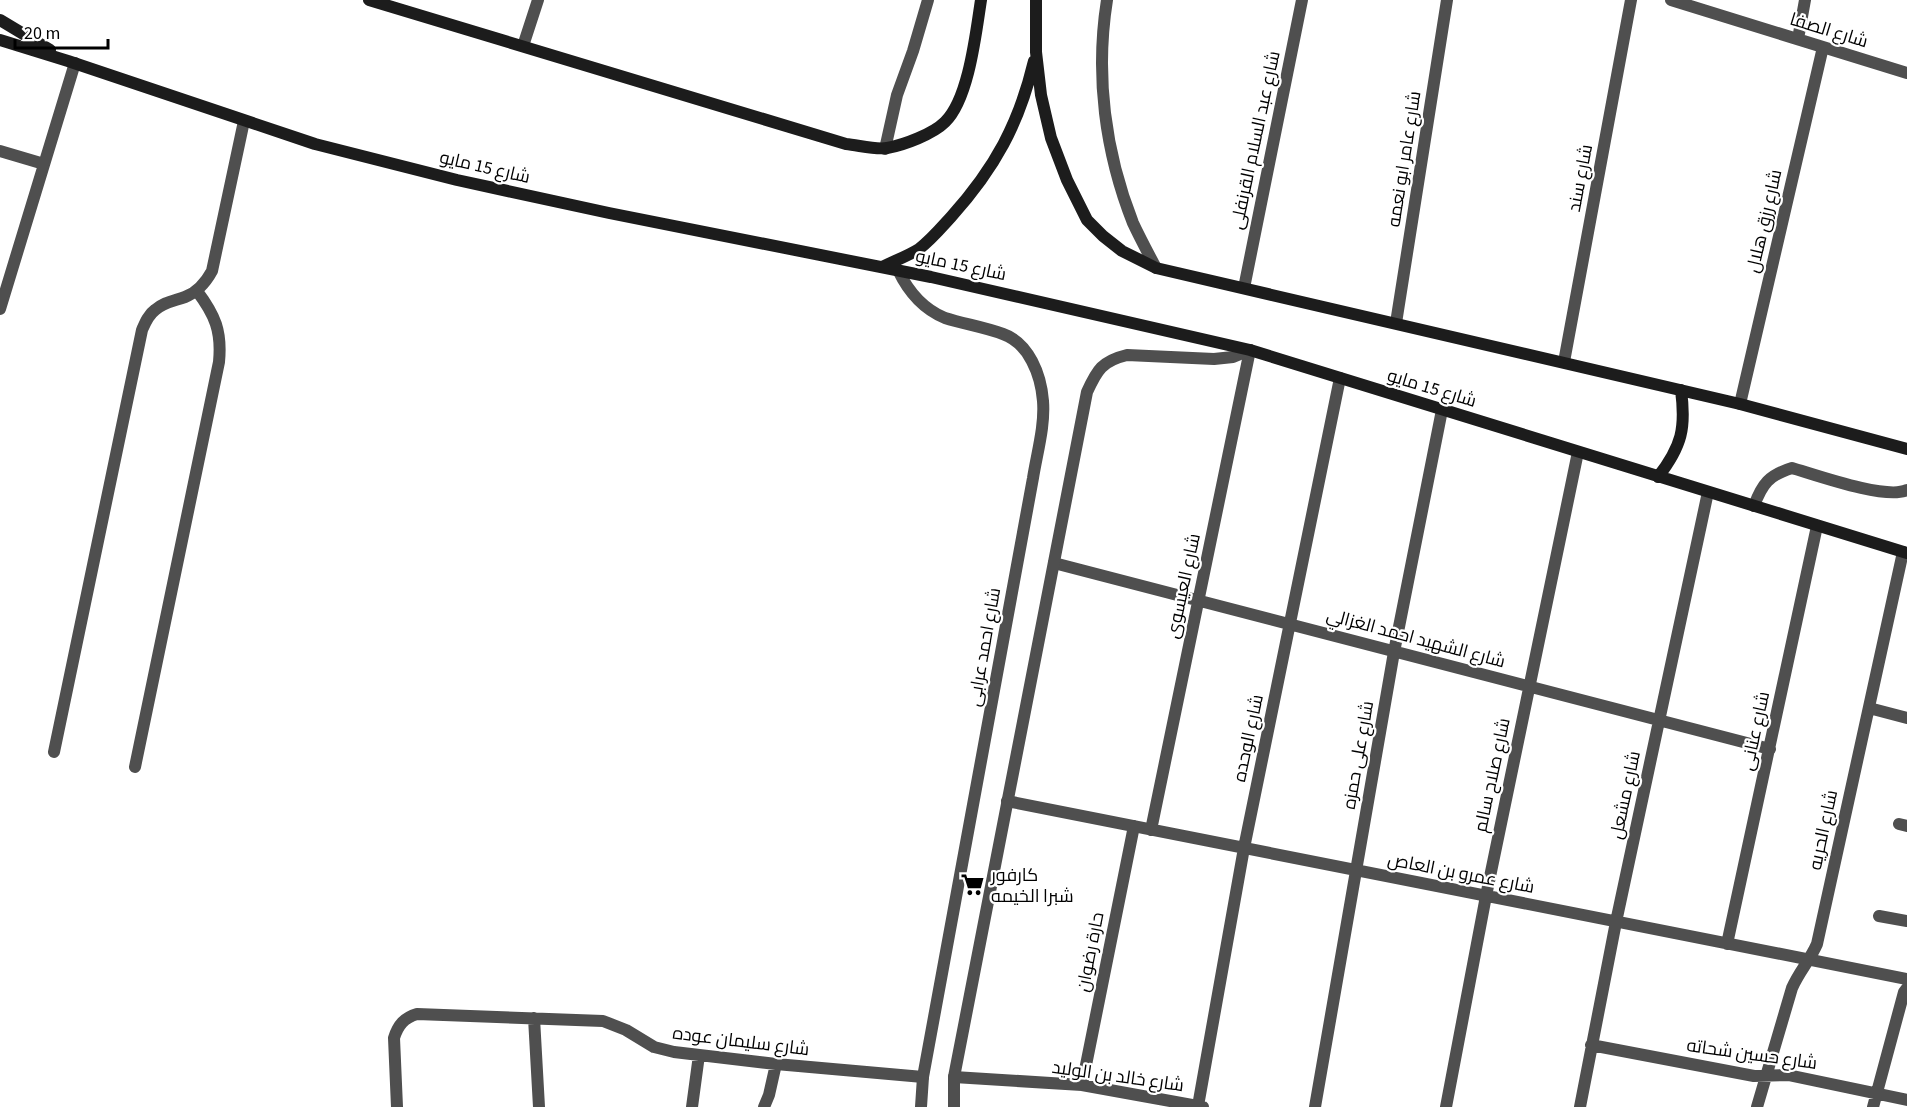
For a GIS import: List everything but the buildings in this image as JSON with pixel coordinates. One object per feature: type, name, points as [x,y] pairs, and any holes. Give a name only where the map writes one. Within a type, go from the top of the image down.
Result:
[{"type":"main road","points":[[369,0],[846,144],[885,148],[909,142],[946,122],[964,87],[981,2]]},
{"type":"main road","points":[[1036,0],[1036,52],[1041,95],[1052,138],[1067,180],[1087,220],[1122,251],[1156,268],[1740,404],[1907,449]]},
{"type":"main road","points":[[0,20],[71,62]]},
{"type":"main road","name":"شارع 15 مايو","points":[[0,40],[315,144],[457,180],[1010,294],[1250,350],[1817,526],[1906,550]]},
{"type":"main road","points":[[882,267],[918,249],[933,237],[968,199],[991,166],[1014,125],[1027,91],[1036,52]]},
{"type":"main road","points":[[1658,477],[1672,458],[1681,436],[1684,413],[1681,390]]},
{"type":"street","points":[[523,46],[538,0]]},
{"type":"street","points":[[885,148],[897,95],[914,51],[928,0]]},
{"type":"street","points":[[1107,0],[1103,26],[1101,77],[1107,127],[1118,176],[1134,224],[1156,268]]},
{"type":"street","name":"شارع عبد السلام القرنفلى","points":[[1244,288],[1302,0]]},
{"type":"street","name":"شارع عامر ابو نعمه","points":[[1396,323],[1447,0]]},
{"type":"street","name":"شارع سند","points":[[1564,362],[1631,0]]},
{"type":"street","name":"شارع الصفا","points":[[1671,0],[1907,73]]},
{"type":"street","points":[[1798,39],[1805,0]]},
{"type":"street","name":"شارع رزق هلال","points":[[1740,404],[1823,47]]},
{"type":"street","points":[[0,309],[44,164],[71,62]]},
{"type":"street","points":[[54,752],[142,330],[153,311],[196,291],[206,282],[212,271],[244,121]]},
{"type":"street","points":[[0,151],[44,164]]},
{"type":"street","name":"شارع احمد عرابى","points":[[898,270],[911,293],[932,311],[945,318],[1004,334],[1021,345],[1040,379],[1043,402],[1031,490],[923,1077],[921,1107]]},
{"type":"street","points":[[135,767],[219,362],[220,347],[215,319],[196,291]]},
{"type":"street","points":[[954,1107],[954,1077],[1087,392],[1097,371],[1105,363],[1127,355],[1214,359],[1233,357],[1250,350]]},
{"type":"street","name":"شارع العيسوى","points":[[1151,830],[1250,350]]},
{"type":"street","name":"شارع الوحده","points":[[1201,1106],[1244,848],[1340,378]]},
{"type":"street","name":"شارع على حمزه","points":[[1316,1107],[1394,652],[1442,410]]},
{"type":"street","name":"شارع صلاح سالم","points":[[1446,1107],[1486,896],[1578,452]]},
{"type":"street","points":[[1754,506],[1759,492],[1767,481],[1778,472],[1792,468],[1886,493],[1907,490]]},
{"type":"street","name":"شارع مشعل","points":[[1580,1107],[1616,922],[1708,492]]},
{"type":"street","name":"شارع عنانى","points":[[1727,944],[1817,526]]},
{"type":"street","name":"شارع الحريه","points":[[1757,1107],[1792,988],[1800,970],[1810,960],[1817,944],[1906,550]]},
{"type":"street","name":"شارع الشهيد احمد الغزالي","points":[[1054,563],[1770,748]]},
{"type":"street","points":[[1869,708],[1907,718]]},
{"type":"street","name":"شارع عمرو بن العاص","points":[[1007,801],[1907,980]]},
{"type":"street","name":"حارة رضوان","points":[[1082,1085],[1134,826]]},
{"type":"street","points":[[1879,916],[1907,921]]},
{"type":"street","points":[[1873,1107],[1907,988]]},
{"type":"street","name":"شارع سليمان عوده","points":[[397,1107],[394,1038],[401,1022],[417,1014],[603,1021],[620,1027],[654,1047],[699,1055],[923,1077]]},
{"type":"street","points":[[534,1018],[539,1107]]},
{"type":"street","name":"شارع حسين شحاته","points":[[1591,1045],[1754,1076],[1788,1075],[1907,1100]]},
{"type":"street","points":[[692,1107],[699,1055]]},
{"type":"street","points":[[764,1107],[776,1064]]},
{"type":"street","name":"شارع خالد بن الوليد","points":[[954,1077],[1082,1085],[1201,1106]]},
{"type":"place","name":"كارفور شبرا الخيمه","points":[[973,885]]}]
